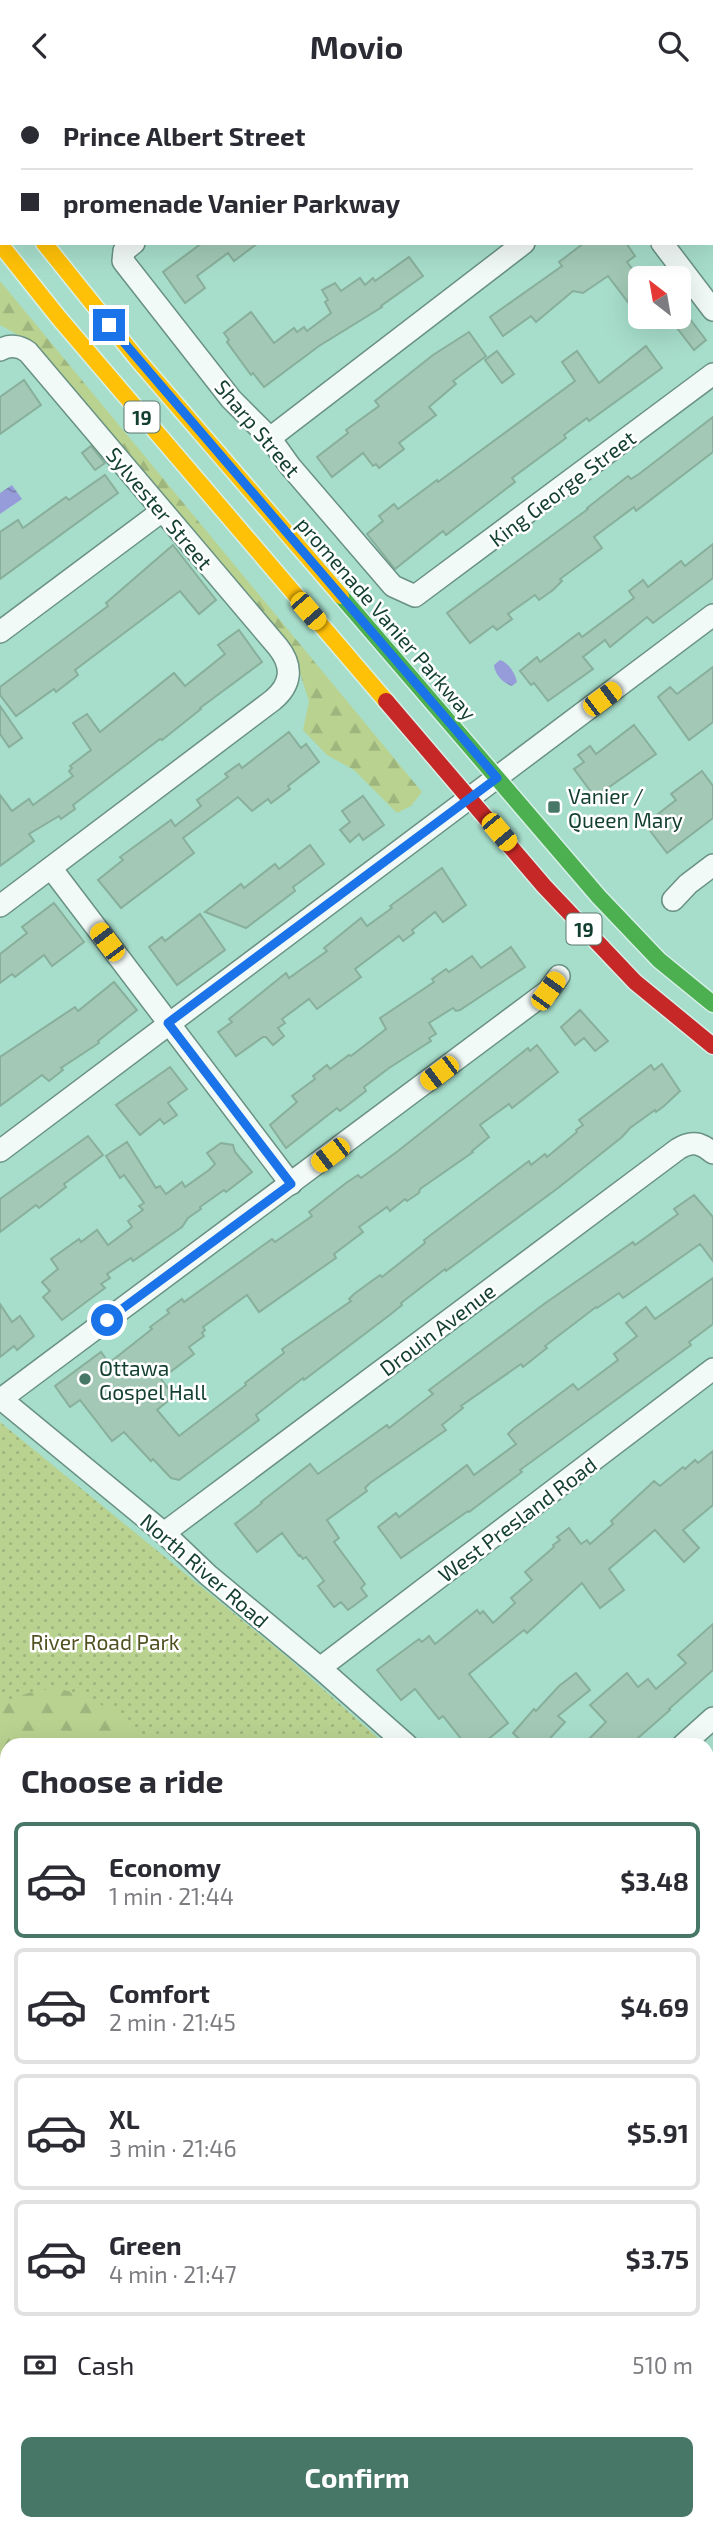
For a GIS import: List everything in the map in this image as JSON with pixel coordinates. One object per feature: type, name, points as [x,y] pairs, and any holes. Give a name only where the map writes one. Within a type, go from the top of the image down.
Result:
[{"type":"main road","name":"19","points":[[1,245],[272,571],[470,796],[544,886],[635,982],[713,1046]]},
{"type":"main road","name":"promenade Vanier Parkway","points":[[46,245],[138,360],[635,936],[659,960],[713,1004]]},
{"type":"street","points":[[270,438],[521,245]]},
{"type":"street","points":[[664,245],[713,310]]},
{"type":"street","name":"Sharp Street","points":[[129,247],[123,261],[231,399],[270,438],[290,466],[393,586],[409,592]]},
{"type":"street","name":"Sylvester Street","points":[[6,348],[23,348],[29,352],[283,653],[289,670],[287,683],[273,700],[51,868]]},
{"type":"street","name":"King George Street","points":[[409,592],[415,596],[430,587],[713,374]]},
{"type":"street","points":[[0,632],[162,511]]},
{"type":"street","points":[[0,1151],[713,615]]},
{"type":"street","points":[[673,900],[688,884],[713,865]]},
{"type":"street","points":[[0,906],[51,868],[291,1184]]},
{"type":"street","points":[[0,1398],[548,991],[559,977]]},
{"type":"street","name":"Drouin Avenue","points":[[164,1533],[685,1144],[698,1143],[713,1153]]},
{"type":"street","name":"West Presland Road","points":[[320,1668],[713,1369]]},
{"type":"street","name":"North River Road","points":[[0,1398],[164,1533],[208,1575],[399,1738]]},
{"type":"street","points":[[691,1738],[713,1718]]},
{"type":"green space","points":[[0,281],[422,792],[411,806],[397,813],[354,770],[327,755],[303,730],[309,701],[297,664],[27,340],[0,325]]},
{"type":"green space","name":"River Road Park","points":[[0,1422],[287,1657],[378,1738],[0,1738]]},
{"type":"green space","points":[[56,1688],[82,1696],[106,1707],[140,1738],[0,1738],[0,1704],[28,1693]]},
{"type":"water","points":[[12,485],[22,499],[0,514],[0,493]]},
{"type":"water","points":[[500,660],[509,666],[515,675],[517,682],[512,686],[503,681],[496,672],[494,665]]},
{"type":"building","points":[[199,245],[255,245],[234,261],[228,253],[197,276],[205,288],[185,303],[163,272]]},
{"type":"building","points":[[581,245],[627,245],[635,256],[627,262],[630,266],[628,302],[608,276],[583,293],[573,291],[536,322],[531,316],[503,336],[490,317],[562,266],[559,262]]},
{"type":"building","points":[[409,257],[423,276],[382,307],[319,346],[264,387],[253,373],[251,375],[227,342],[229,340],[224,333],[251,312],[274,343],[294,328],[297,332],[304,327],[307,331],[331,313],[322,290],[335,283],[341,291],[360,278],[365,285]]},
{"type":"building","points":[[691,320],[706,340],[694,350],[678,329],[691,329]]},
{"type":"building","points":[[469,332],[486,356],[453,381],[456,384],[429,407],[436,415],[399,443],[404,449],[379,468],[376,464],[373,466],[363,453],[332,477],[317,457],[348,433],[346,430],[379,406],[375,401],[433,355]]},
{"type":"building","points":[[646,346],[662,368],[589,421],[587,418],[564,435],[566,438],[512,478],[515,482],[446,535],[443,531],[395,569],[367,534],[383,521],[379,516],[394,504],[398,509],[437,480],[438,482],[575,381],[562,362],[577,351],[599,383]]},
{"type":"building","points":[[497,351],[514,374],[502,383],[485,360]]},
{"type":"building","points":[[24,380],[41,405],[0,434],[0,397]]},
{"type":"building","points":[[713,417],[713,452],[636,511],[634,507],[594,537],[602,548],[560,579],[562,581],[553,590],[539,600],[535,595],[508,614],[512,619],[497,630],[493,626],[470,643],[447,613],[588,509],[628,476],[631,479],[639,474]]},
{"type":"building","points":[[91,446],[105,463],[95,470],[82,453]]},
{"type":"building","points":[[105,475],[118,493],[0,579],[0,532],[18,520],[23,528],[66,497],[69,500]]},
{"type":"building","points":[[713,544],[713,578],[653,623],[647,617],[610,647],[605,640],[583,657],[593,669],[548,701],[520,671],[537,657],[540,662],[579,633],[582,637],[634,598],[629,591],[643,580],[648,587],[681,561],[685,566]]},
{"type":"building","points":[[173,545],[216,600],[199,614],[180,591],[75,670],[78,675],[56,692],[54,689],[16,716],[0,695],[0,687],[108,606],[106,603]]},
{"type":"building","points":[[239,630],[262,662],[73,805],[75,809],[61,819],[59,816],[29,834],[34,841],[0,866],[0,795],[12,811],[29,799],[33,805],[73,776],[69,771],[72,768],[70,766],[91,750],[73,723],[87,714],[100,732],[174,673],[185,686],[225,654],[218,645]]},
{"type":"building","points":[[713,667],[713,722],[689,740],[658,697],[670,687],[677,694]]},
{"type":"building","points":[[0,706],[22,738],[9,747],[0,734]]},
{"type":"building","points":[[634,725],[656,754],[595,797],[574,769],[584,762],[578,755],[590,746],[596,754]]},
{"type":"building","points":[[289,732],[301,748],[306,744],[319,762],[271,803],[268,799],[252,811],[238,797],[183,838],[194,853],[121,908],[98,880],[123,860],[120,857],[171,820],[175,826],[201,806],[197,800],[228,777],[225,774],[239,764],[242,768]]},
{"type":"building","points":[[702,771],[713,786],[713,818],[667,853],[645,824],[676,800],[671,794]]},
{"type":"building","points":[[363,796],[384,825],[363,840],[359,834],[350,842],[340,830],[350,822],[342,811]]},
{"type":"building","points":[[310,845],[324,864],[293,887],[295,891],[246,928],[205,912],[241,884],[244,888],[275,864],[279,869]]},
{"type":"building","points":[[442,868],[466,905],[443,922],[435,912],[412,930],[414,933],[403,941],[399,936],[355,969],[361,977],[317,1009],[309,999],[282,1019],[285,1023],[278,1028],[284,1036],[273,1045],[263,1037],[236,1056],[218,1032],[232,1022],[229,1019],[286,973],[289,978],[327,951],[324,948],[361,918],[367,926]]},
{"type":"building","points":[[54,903],[84,942],[52,966],[44,955],[15,977],[12,974],[0,983],[0,954],[27,933],[22,927]]},
{"type":"building","points":[[200,914],[225,950],[177,985],[149,947],[162,937],[165,941]]},
{"type":"building","points":[[511,947],[525,967],[460,1010],[453,1008],[429,1023],[436,1034],[429,1038],[431,1041],[389,1068],[364,1087],[366,1091],[340,1111],[337,1108],[286,1148],[270,1125],[297,1102],[292,1096],[315,1079],[313,1076],[327,1065],[330,1069],[351,1056],[386,1029],[380,1018],[434,982],[432,979],[446,969],[449,972],[472,956],[481,968]]},
{"type":"building","points":[[114,982],[137,1010],[98,1041],[99,1043],[61,1068],[63,1070],[49,1081],[42,1075],[0,1106],[0,1057],[75,1007],[78,1011]]},
{"type":"building","points":[[580,1010],[608,1041],[595,1051],[584,1038],[575,1045],[561,1027]]},
{"type":"building","points":[[537,1045],[558,1072],[512,1108],[509,1104],[480,1125],[489,1137],[473,1152],[407,1201],[405,1199],[390,1211],[387,1207],[359,1227],[363,1232],[334,1254],[336,1258],[259,1312],[247,1295],[203,1327],[204,1336],[189,1347],[194,1354],[161,1379],[174,1396],[157,1410],[179,1436],[284,1353],[282,1349],[351,1301],[349,1299],[354,1294],[380,1275],[382,1277],[425,1243],[424,1240],[529,1161],[531,1165],[545,1154],[547,1157],[577,1132],[583,1125],[579,1120],[651,1065],[654,1070],[662,1064],[680,1091],[656,1112],[655,1110],[630,1128],[558,1188],[446,1271],[445,1269],[391,1314],[304,1380],[303,1378],[256,1415],[259,1420],[179,1480],[171,1478],[153,1459],[151,1461],[124,1432],[112,1441],[80,1400],[70,1407],[55,1386],[101,1352],[109,1363],[152,1329],[150,1327],[169,1313],[167,1310],[182,1299],[184,1302],[272,1239],[275,1242],[312,1216],[309,1212],[346,1183],[358,1175],[361,1178],[528,1048],[530,1051]]},
{"type":"building","points":[[170,1067],[187,1089],[168,1103],[177,1115],[164,1124],[160,1119],[140,1135],[116,1105]]},
{"type":"building","points":[[88,1136],[103,1155],[64,1184],[66,1187],[39,1208],[36,1205],[0,1232],[0,1199]]},
{"type":"building","points":[[127,1142],[156,1188],[160,1186],[166,1194],[182,1182],[185,1187],[209,1170],[215,1164],[207,1153],[221,1143],[233,1145],[235,1152],[252,1172],[200,1207],[182,1227],[133,1261],[131,1258],[107,1274],[110,1278],[101,1284],[105,1288],[62,1320],[43,1297],[50,1291],[42,1282],[58,1269],[51,1259],[97,1230],[108,1245],[132,1227],[128,1221],[143,1210],[139,1206],[144,1203],[124,1175],[120,1178],[106,1156]]},
{"type":"building","points":[[694,1195],[713,1217],[713,1261],[700,1244],[623,1298],[619,1293],[596,1307],[545,1346],[547,1348],[523,1367],[521,1364],[461,1406],[463,1408],[442,1425],[446,1430],[370,1483],[365,1488],[367,1491],[327,1520],[339,1538],[334,1542],[365,1584],[361,1588],[367,1596],[348,1610],[341,1602],[334,1607],[318,1586],[324,1581],[306,1557],[303,1559],[299,1556],[282,1533],[257,1552],[235,1524],[310,1464],[318,1474],[387,1425],[389,1428],[433,1394],[429,1390],[544,1304],[678,1214],[674,1209]]},
{"type":"building","points":[[713,1278],[713,1324],[689,1342],[691,1345],[520,1470],[522,1472],[469,1512],[401,1558],[378,1527],[396,1513],[399,1517],[467,1465],[474,1475],[516,1444],[508,1434],[514,1428],[573,1384],[578,1390],[618,1360],[614,1354],[637,1336],[626,1323],[646,1307],[655,1319]]},
{"type":"building","points":[[0,1304],[12,1322],[20,1316],[34,1336],[17,1350],[14,1346],[0,1357]]},
{"type":"building","points":[[713,1451],[713,1505],[683,1530],[699,1548],[684,1562],[655,1530],[609,1569],[624,1590],[600,1608],[582,1583],[527,1633],[524,1630],[469,1674],[508,1723],[490,1738],[460,1738],[443,1716],[439,1719],[415,1689],[401,1700],[377,1670],[419,1639],[422,1642],[429,1636],[435,1644],[477,1610],[480,1614],[483,1611],[493,1623],[515,1603],[511,1598],[532,1580],[525,1572],[554,1547],[560,1540],[557,1537],[569,1528],[581,1544],[587,1540],[590,1544],[654,1481],[660,1486],[683,1467],[685,1469],[695,1460],[698,1463]]},
{"type":"building","points":[[713,1624],[713,1670],[670,1710],[638,1738],[590,1738],[606,1722],[590,1705],[627,1673],[638,1687],[648,1679],[656,1689],[686,1663],[678,1655]]},
{"type":"building","points":[[576,1673],[590,1690],[558,1716],[565,1722],[550,1738],[518,1738],[513,1733],[559,1686]]},
{"type":"traffic: fast","points":[[341,596],[599,897],[659,960],[713,1004]]},
{"type":"traffic: slow","points":[[1,245],[59,318],[386,701]]},
{"type":"traffic: slow","points":[[46,245],[138,360],[341,596]]},
{"type":"traffic: jam","points":[[386,701],[544,886],[635,982],[713,1046]]},
{"type":"place","name":"Vanier / Queen Mary","points":[[554,807]]},
{"type":"place","name":"Ottawa Gospel Hall","points":[[85,1379]]},
{"type":"route","points":[[107,1320],[291,1184],[168,1023],[497,778],[109,325]]}]
